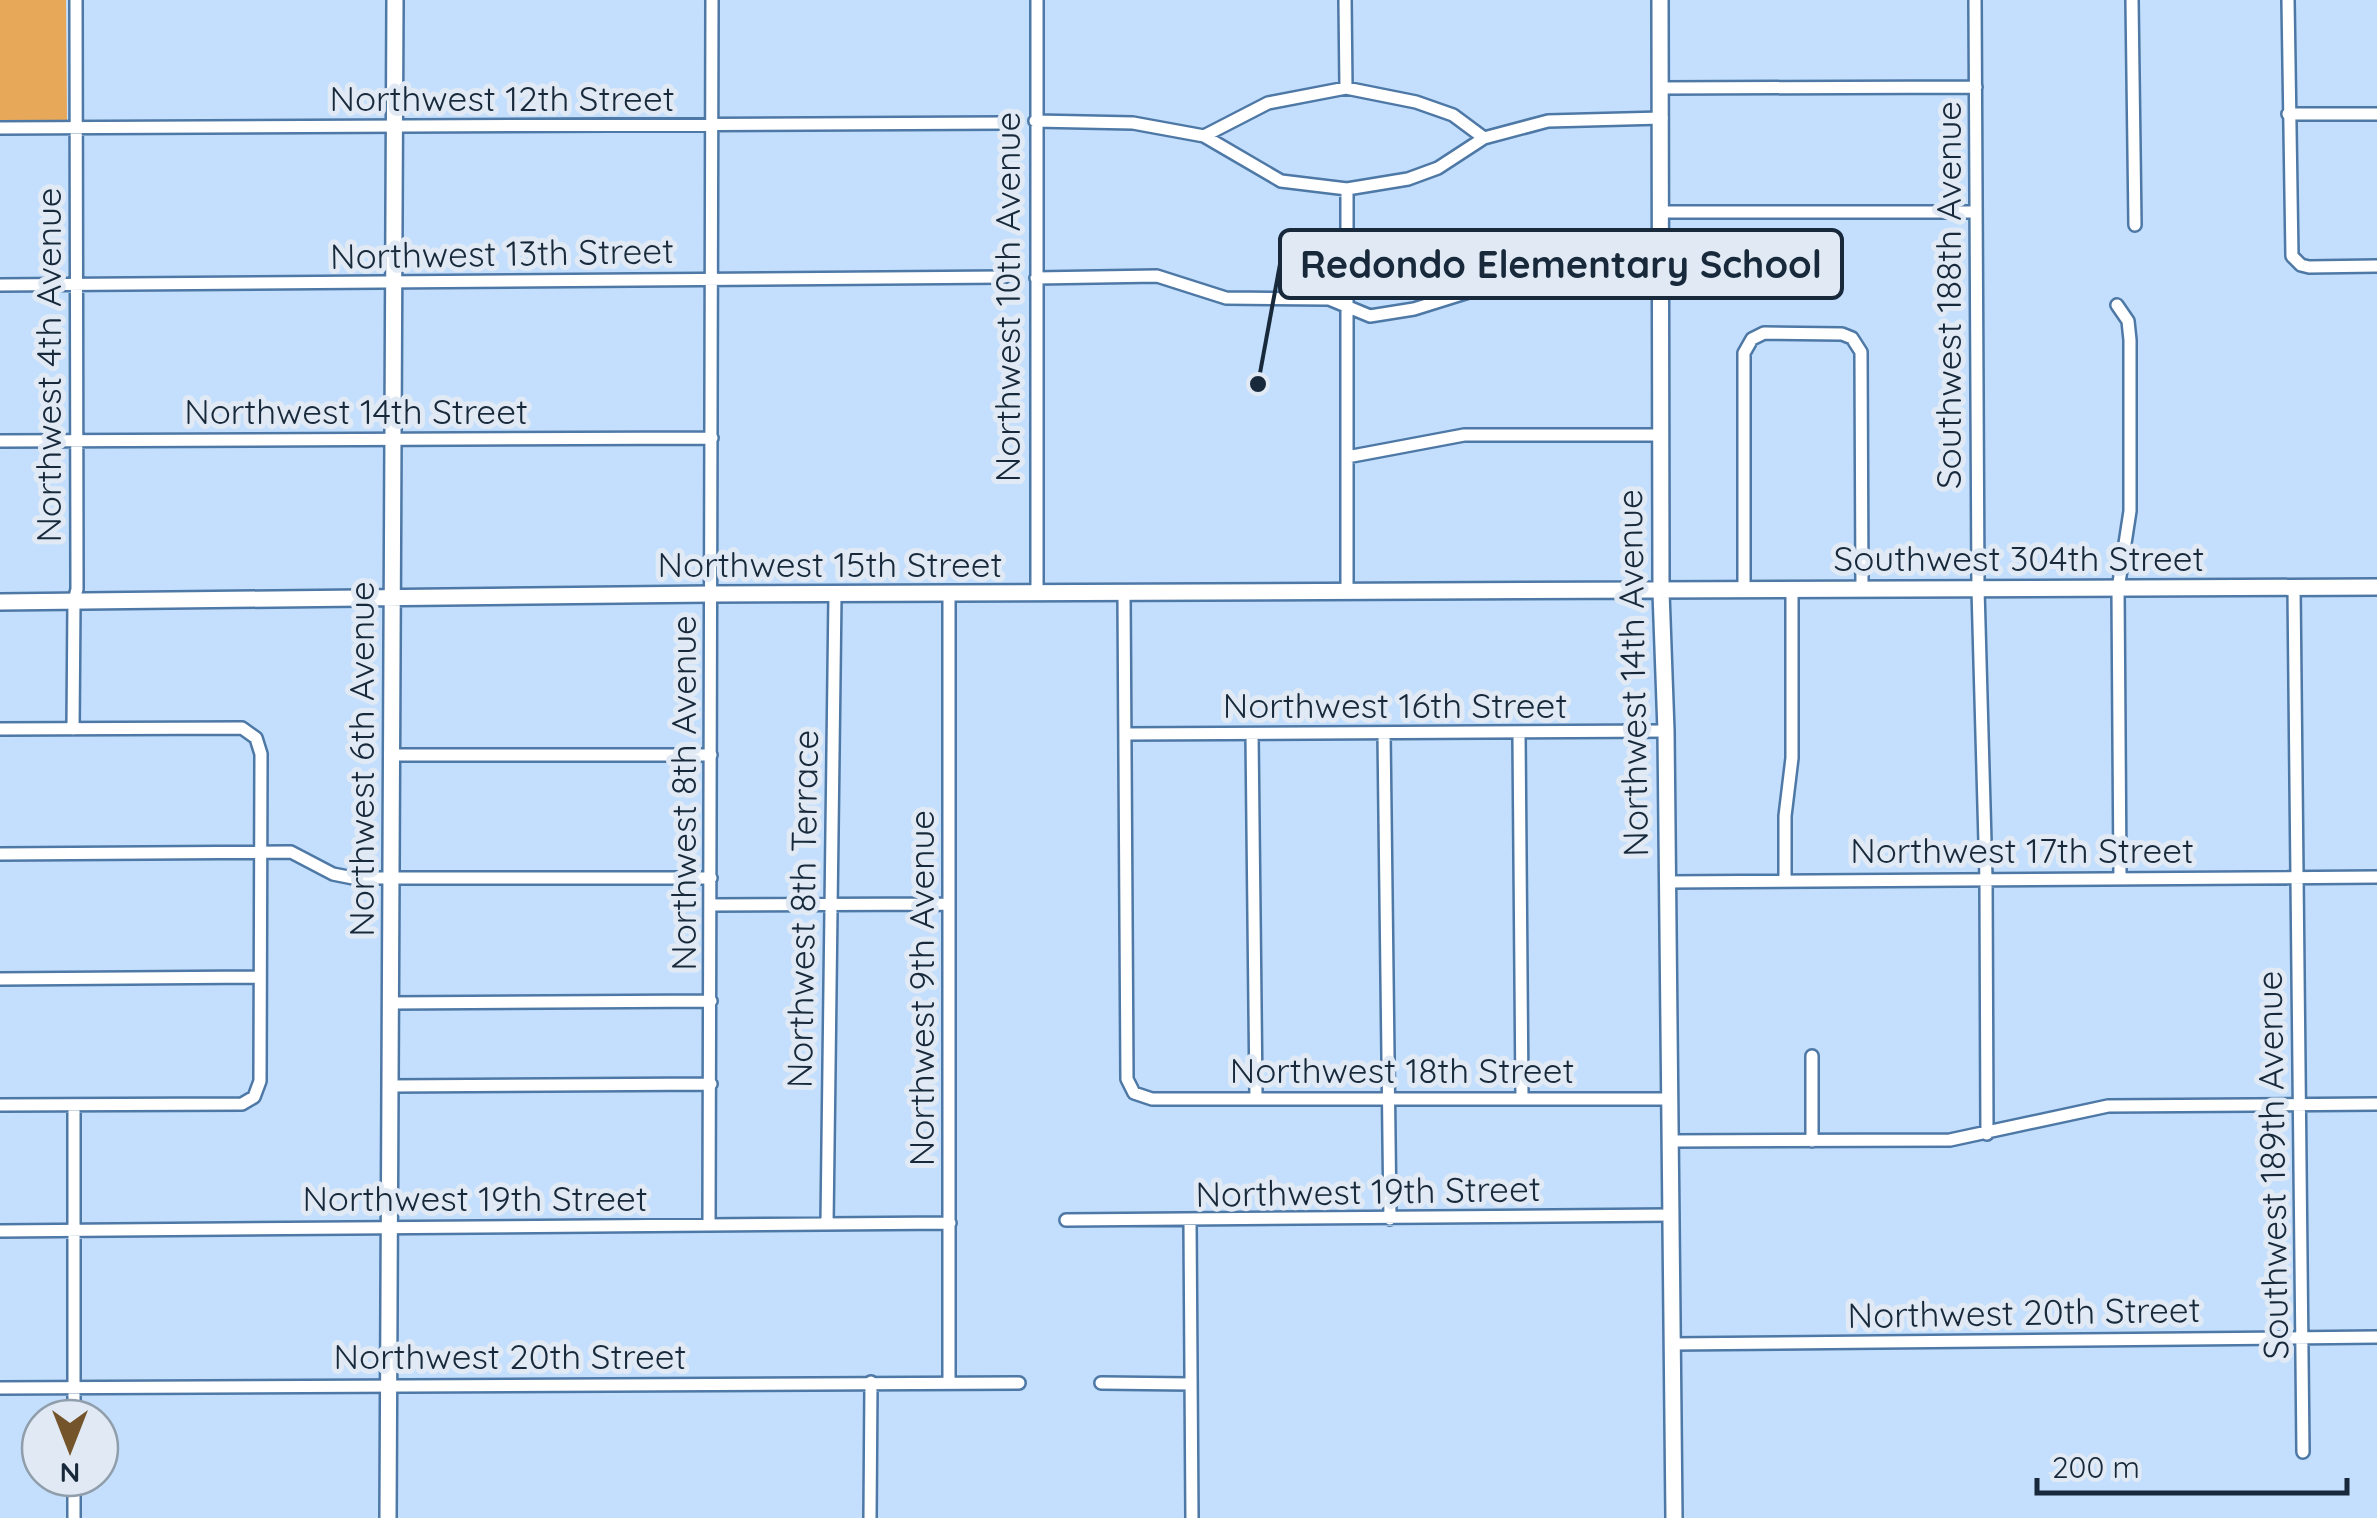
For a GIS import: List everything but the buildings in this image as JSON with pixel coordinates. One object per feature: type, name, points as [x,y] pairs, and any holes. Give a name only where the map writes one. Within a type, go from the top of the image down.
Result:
[{"type":"street","name":"Northwest 4th Avenue","points":[[73,729],[76,0]]},
{"type":"street","name":"Northwest 6th Avenue","points":[[388,1518],[395,0]]},
{"type":"street","name":"Northwest 8th Avenue","points":[[710,1225],[712,0]]},
{"type":"street","name":"Northwest 10th Avenue","points":[[1036,0],[1037,594]]},
{"type":"street","points":[[1344,0],[1346,88]]},
{"type":"street","name":"Northwest 14th Avenue","points":[[1660,0],[1661,592],[1666,732],[1674,1518]]},
{"type":"street","name":"Southwest 188th Avenue","points":[[1975,0],[1978,589],[1986,878],[1987,1134]]},
{"type":"street","points":[[2132,0],[2134,224]]},
{"type":"street","points":[[2288,0],[2291,249],[2295,261],[2309,267],[2377,266]]},
{"type":"street","points":[[1662,88],[1976,87]]},
{"type":"street","points":[[1204,136],[1268,103],[1346,88],[1416,102],[1453,116],[1484,138]]},
{"type":"street","points":[[2288,114],[2377,114]]},
{"type":"street","points":[[1035,121],[1133,123],[1204,136],[1281,181],[1346,189],[1408,180],[1438,168],[1484,138],[1548,121],[1662,118]]},
{"type":"street","name":"Northwest 12th Street","points":[[0,128],[1004,122]]},
{"type":"street","points":[[1346,189],[1347,592]]},
{"type":"street","points":[[1662,212],[1976,212]]},
{"type":"street","points":[[1036,278],[1157,276],[1226,298],[1329,298],[1370,316],[1414,310],[1478,290],[1542,278],[1662,273]]},
{"type":"street","name":"Northwest 13th Street","points":[[0,285],[1004,278]]},
{"type":"street","points":[[2117,306],[2128,320],[2130,358],[2130,511],[2118,589],[2120,878]]},
{"type":"street","points":[[1744,590],[1744,353],[1752,339],[1764,333],[1842,334],[1852,338],[1861,352],[1862,590]]},
{"type":"street","points":[[1347,457],[1464,434],[1660,435]]},
{"type":"street","name":"Northwest 14th Street","points":[[0,441],[712,438]]},
{"type":"street","name":"Southwest 304th Street","points":[[1661,592],[2377,587]]},
{"type":"street","name":"Southwest 189th Avenue","points":[[2294,588],[2303,1452]]},
{"type":"street","points":[[1784,880],[1784,816],[1792,758],[1792,590]]},
{"type":"street","name":"Northwest 15th Street","points":[[0,602],[711,594],[1661,592]]},
{"type":"street","name":"Northwest 9th Avenue","points":[[949,594],[949,1382]]},
{"type":"street","points":[[1124,594],[1125,734]]},
{"type":"street","name":"Northwest 8th Terrace","points":[[828,1224],[835,595]]},
{"type":"street","points":[[0,729],[242,728],[256,738],[261,754],[260,1082],[254,1097],[242,1104],[0,1104]]},
{"type":"street","name":"Northwest 16th Street","points":[[1125,734],[1666,732]]},
{"type":"street","name":"Northwest 18th Street","points":[[1125,734],[1127,1079],[1134,1093],[1152,1100],[1670,1099]]},
{"type":"street","points":[[1252,734],[1256,1097]]},
{"type":"street","points":[[1384,734],[1390,1220]]},
{"type":"street","points":[[1520,734],[1522,1097]]},
{"type":"street","points":[[391,755],[711,754]]},
{"type":"street","points":[[0,854],[291,852],[333,874],[391,879],[711,878]]},
{"type":"street","name":"Northwest 17th Street","points":[[1667,882],[2377,877]]},
{"type":"street","points":[[712,904],[948,904]]},
{"type":"street","points":[[0,979],[260,978]]},
{"type":"street","points":[[391,1003],[712,1001]]},
{"type":"street","points":[[1812,1056],[1812,1141]]},
{"type":"street","points":[[391,1086],[712,1084]]},
{"type":"street","points":[[1671,1141],[1950,1140],[2108,1106],[2377,1104]]},
{"type":"street","points":[[74,1105],[74,1398]]},
{"type":"street","name":"Northwest 19th Street","points":[[1066,1220],[1671,1215]]},
{"type":"street","points":[[1190,1221],[1192,1518]]},
{"type":"street","name":"Northwest 19th Street","points":[[0,1231],[950,1223]]},
{"type":"street","name":"Northwest 20th Street","points":[[1672,1344],[2377,1336]]},
{"type":"street","points":[[870,1382],[870,1518]]},
{"type":"street","name":"Northwest 20th Street","points":[[0,1388],[1020,1383]]},
{"type":"street","points":[[1101,1383],[1191,1384]]},
{"type":"shaded area","points":[[0,0],[66,0],[67,120],[0,120]]},
{"type":"place","name":"Redondo Elementary School","points":[[1258,384]]}]
